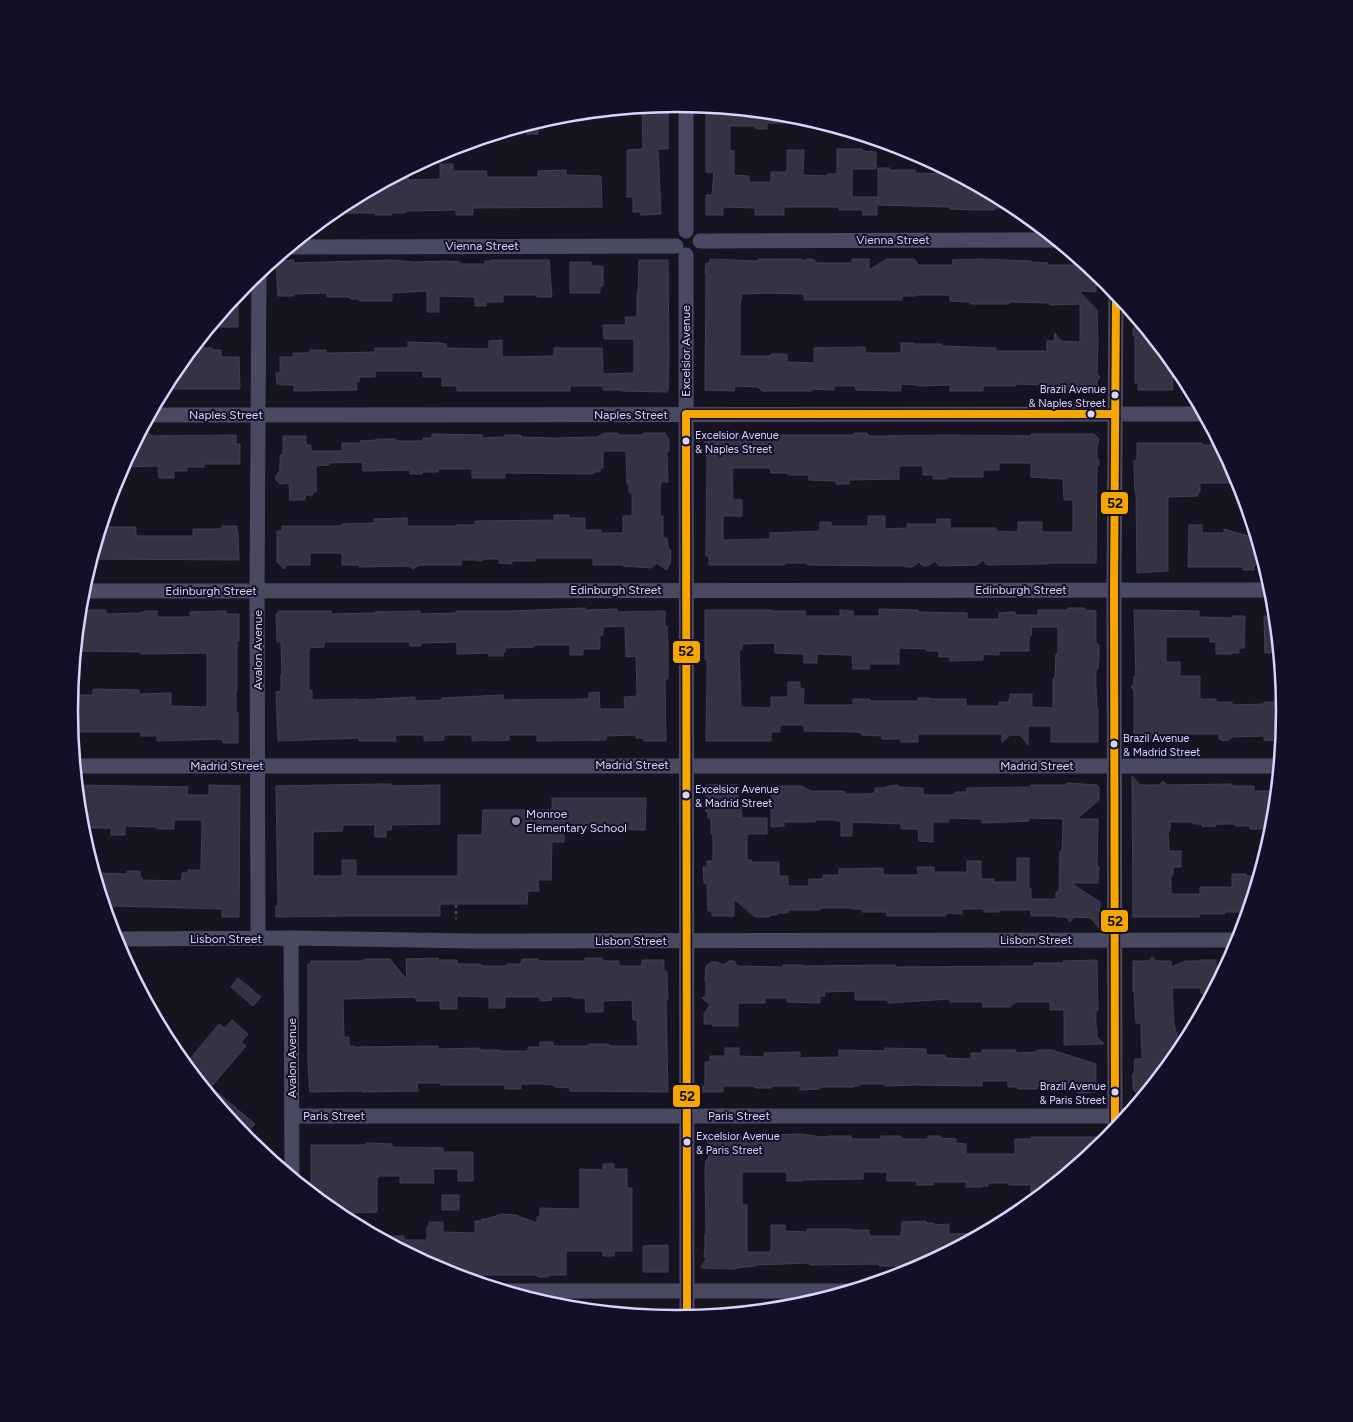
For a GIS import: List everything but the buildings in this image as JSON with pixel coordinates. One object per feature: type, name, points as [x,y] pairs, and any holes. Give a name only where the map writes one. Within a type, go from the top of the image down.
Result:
[{"type":"street","points":[[686,112],[686,230]]},
{"type":"street","points":[[686,230],[697,234],[700,241],[698,250],[691,255],[681,250],[676,241],[678,236],[686,230]]},
{"type":"street","name":"Vienna Street","points":[[700,241],[1046,240]]},
{"type":"street","name":"Vienna Street","points":[[299,247],[681,250]]},
{"type":"street","name":"Excelsior Avenue","points":[[681,250],[686,414],[687,590],[687,1310]]},
{"type":"street","name":"Avalon Avenue","points":[[258,938],[259,282]]},
{"type":"street","points":[[1116,304],[1114,590],[1119,1115]]},
{"type":"street","name":"Naples Street","points":[[156,415],[1197,414]]},
{"type":"street","name":"Edinburgh Street","points":[[90,591],[1263,590]]},
{"type":"street","name":"Madrid Street","points":[[81,766],[1272,766]]},
{"type":"street","name":"Avalon Avenue","points":[[291,938],[292,1169]]},
{"type":"street","name":"Lisbon Street","points":[[123,939],[291,938],[472,941],[1230,940]]},
{"type":"street","name":"Paris Street","points":[[292,1116],[687,1116],[1113,1121]]},
{"type":"street","points":[[526,1291],[827,1291]]},
{"type":"path","points":[[456,905],[456,919]]},
{"type":"transit line","name":"52","points":[[1115,1119],[1114,589],[1116,304]]},
{"type":"transit line","name":"52","points":[[687,1310],[686,414],[1115,414]]},
{"type":"place","name":"Brazil Avenue & Naples Street","points":[[1115,395]]},
{"type":"place","name":"Excelsior Avenue & Naples Street","points":[[686,441]]},
{"type":"place","name":"Brazil Avenue & Madrid Street","points":[[1114,744]]},
{"type":"place","name":"Excelsior Avenue & Madrid Street","points":[[686,795]]},
{"type":"place","name":"Monroe Elementary School","points":[[516,821]]},
{"type":"place","name":"Brazil Avenue & Paris Street","points":[[1115,1092]]},
{"type":"place","name":"Excelsior Avenue & Paris Street","points":[[687,1142]]}]
